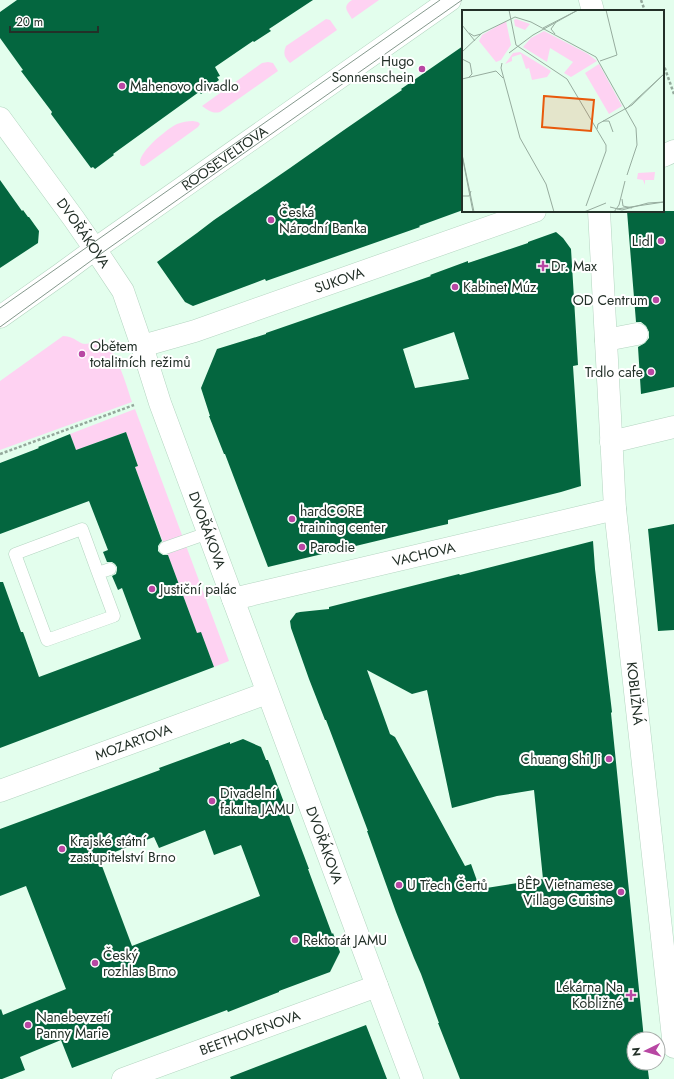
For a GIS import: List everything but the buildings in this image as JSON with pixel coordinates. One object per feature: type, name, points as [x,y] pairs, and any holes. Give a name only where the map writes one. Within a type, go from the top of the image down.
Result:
[{"type":"street","name":"ROOSEVELTOVA","points":[[0,317],[450,0]]},
{"type":"street","points":[[590,0],[592,10]]},
{"type":"street","name":"DVOŘÁKOVA","points":[[0,118],[95,249],[123,291],[160,403],[412,1079]]},
{"type":"street","points":[[664,156],[674,151]]},
{"type":"street","name":"SUKOVA","points":[[142,346],[195,331],[532,212]]},
{"type":"street","name":"KOBLIŽNÁ","points":[[599,212],[615,509],[674,1047]]},
{"type":"street","points":[[606,340],[637,334]]},
{"type":"street","points":[[611,442],[674,427]]},
{"type":"street","name":"VACHOVA","points":[[233,599],[615,509]]},
{"type":"street","name":"MOZARTOVA","points":[[0,791],[267,693]]},
{"type":"street","name":"BEETHOVENOVA","points":[[123,1079],[377,986]]},
{"type":"lane","points":[[82,529],[104,571],[114,616],[47,640],[15,554],[82,529]]},
{"type":"lane","points":[[165,548],[208,533]]},
{"type":"path","points":[[641,0],[645,10]]},
{"type":"path","points":[[664,66],[674,94]]},
{"type":"path","points":[[0,454],[140,402]]},
{"type":"shaded area","points":[[352,0],[379,0],[352,19],[346,7]]},
{"type":"shaded area","points":[[326,19],[330,20],[337,30],[290,63],[286,59],[285,55],[286,46]]},
{"type":"shaded area","points":[[262,63],[273,63],[278,71],[220,112],[212,112],[202,106]]},
{"type":"shaded area","points":[[193,121],[200,124],[198,127],[144,166],[140,164],[141,159],[148,147],[160,136],[177,124]]},
{"type":"shaded area","points":[[63,336],[69,337],[84,344],[88,344],[100,338],[106,343],[120,367],[132,402],[0,450],[0,381]]},
{"type":"shaded area","points":[[135,409],[229,661],[214,667],[201,633],[197,633],[135,467],[138,466],[126,432],[76,450],[70,434]]},
{"type":"tram line","points":[[0,308],[440,0]]},
{"type":"tram line","points":[[0,327],[99,255],[462,0]]},
{"type":"place","name":"Hugo Sonnenschein","points":[[422,69]]},
{"type":"place","name":"Mahenovo divadlo","points":[[122,86]]},
{"type":"place","name":"Česká Národní Banka","points":[[271,220]]},
{"type":"place","name":"Lidl","points":[[661,241]]},
{"type":"place","name":"Dr. Max","points":[[543,266]]},
{"type":"place","name":"Kabinet Múz","points":[[455,287]]},
{"type":"place","name":"OD Centrum","points":[[656,300]]},
{"type":"place","name":"Obětem totalitních režimů","points":[[82,354]]},
{"type":"place","name":"Trdlo cafe","points":[[651,372]]},
{"type":"place","name":"hardCORE training center","points":[[292,519]]},
{"type":"place","name":"Parodie","points":[[302,547]]},
{"type":"place","name":"Justiční palác","points":[[152,589]]},
{"type":"place","name":"Chuang Shi Ji","points":[[609,759]]},
{"type":"place","name":"Divadelní fakulta JAMU","points":[[212,801]]},
{"type":"place","name":"Krajské státní zastupitelství Brno","points":[[62,849]]},
{"type":"place","name":"U Třech Čertů","points":[[399,885]]},
{"type":"place","name":"BẾP Vietnamese Village Cuisine","points":[[621,892]]},
{"type":"place","name":"Rektorát JAMU","points":[[295,940]]},
{"type":"place","name":"Český rozhlas Brno","points":[[95,963]]},
{"type":"place","name":"Lékárna Na Kobližné","points":[[631,995]]},
{"type":"place","name":"Nanebevzetí Panny Marie","points":[[28,1025]]}]
